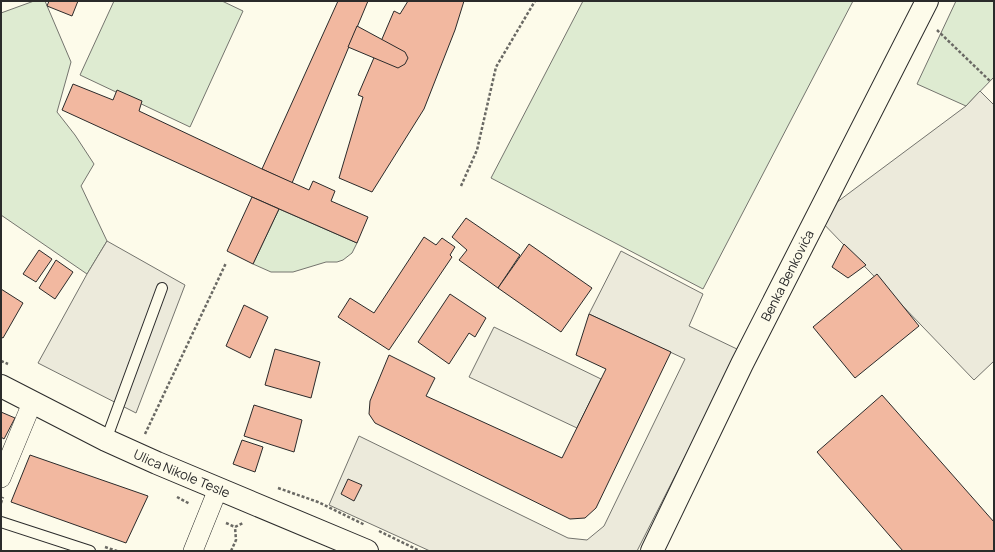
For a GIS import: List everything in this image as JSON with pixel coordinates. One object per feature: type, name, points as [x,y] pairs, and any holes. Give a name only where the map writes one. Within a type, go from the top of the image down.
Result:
[{"type":"main road","name":"Benka Benkovića","points":[[652,551],[742,364],[922,9]]},
{"type":"main road","name":"Ulica Nikole Tesle","points":[[1,386],[106,440],[218,489],[367,551]]},
{"type":"street","points":[[1,478],[32,403]]},
{"type":"street","points":[[193,551],[218,489]]},
{"type":"lane","points":[[106,440],[162,288]]},
{"type":"lane","points":[[1,522],[90,551]]},
{"type":"path","points":[[461,186],[477,150],[496,67],[535,1]]},
{"type":"path","points":[[922,9],[941,33],[990,81]]},
{"type":"path","points":[[136,453],[226,263]]},
{"type":"path","points":[[231,551],[236,540],[235,527]]},
{"type":"green space","points":[[34,1],[45,1],[71,62],[57,112],[75,135],[94,164],[81,186],[107,241],[87,274],[1,215],[1,13]]},
{"type":"green space","points":[[114,1],[222,1],[243,11],[190,127],[80,75]]},
{"type":"green space","points":[[583,1],[853,1],[703,289],[491,178]]},
{"type":"green space","points":[[956,1],[994,1],[994,77],[966,106],[917,84]]},
{"type":"green space","points":[[279,209],[357,243],[352,253],[343,260],[337,262],[326,262],[293,272],[271,272],[253,264]]},
{"type":"shaded area","points":[[980,91],[994,105],[994,361],[974,380],[817,217],[966,106]]},
{"type":"shaded area","points":[[107,241],[185,285],[136,413],[38,363]]},
{"type":"shaded area","points":[[621,251],[703,294],[689,326],[739,350],[637,551],[430,551],[329,505],[359,436],[568,538],[587,540],[604,526],[685,359],[589,314]]},
{"type":"shaded area","points":[[494,327],[601,379],[577,428],[469,377]]},
{"type":"building","points":[[49,1],[78,1],[72,16],[47,6]]},
{"type":"building","points":[[338,1],[368,1],[292,183],[262,169]]},
{"type":"building","points":[[408,1],[464,1],[455,30],[424,109],[372,192],[339,178],[363,97],[358,95],[394,11],[400,14]]},
{"type":"building","points":[[357,26],[405,52],[408,58],[405,64],[398,68],[348,47]]},
{"type":"building","points":[[73,84],[113,100],[117,90],[142,101],[139,111],[262,169],[309,190],[313,181],[335,191],[331,201],[368,217],[357,243],[252,197],[62,110]]},
{"type":"building","points":[[252,197],[279,209],[253,264],[227,251]]},
{"type":"building","points":[[466,218],[520,255],[498,288],[459,260],[467,250],[452,237]]},
{"type":"building","points":[[424,237],[436,245],[442,238],[455,247],[450,255],[452,257],[389,350],[338,317],[350,298],[374,313]]},
{"type":"building","points":[[529,244],[592,288],[561,332],[498,288]]},
{"type":"building","points":[[844,244],[866,265],[848,278],[832,267]]},
{"type":"building","points":[[39,250],[52,259],[36,282],[23,274]]},
{"type":"building","points":[[56,260],[73,272],[55,299],[39,288]]},
{"type":"building","points":[[877,274],[919,326],[855,378],[813,327]]},
{"type":"building","points":[[1,289],[23,303],[3,338],[1,337]]},
{"type":"building","points":[[450,294],[486,318],[475,337],[469,333],[449,364],[418,342]]},
{"type":"building","points":[[244,305],[268,317],[250,358],[226,346]]},
{"type":"building","points":[[589,314],[671,352],[596,508],[585,518],[570,519],[375,423],[369,414],[370,401],[389,355],[435,378],[426,396],[562,458],[606,369],[576,355]]},
{"type":"building","points":[[275,349],[320,362],[311,398],[265,385]]},
{"type":"building","points":[[882,395],[994,522],[994,551],[903,551],[817,452]]},
{"type":"building","points":[[254,405],[302,420],[294,452],[244,436]]},
{"type":"building","points":[[1,412],[15,418],[4,439],[1,437]]},
{"type":"building","points":[[242,440],[263,447],[255,472],[233,464]]},
{"type":"building","points":[[30,455],[148,496],[126,543],[11,502]]},
{"type":"building","points":[[348,479],[362,485],[354,501],[341,494]]}]
